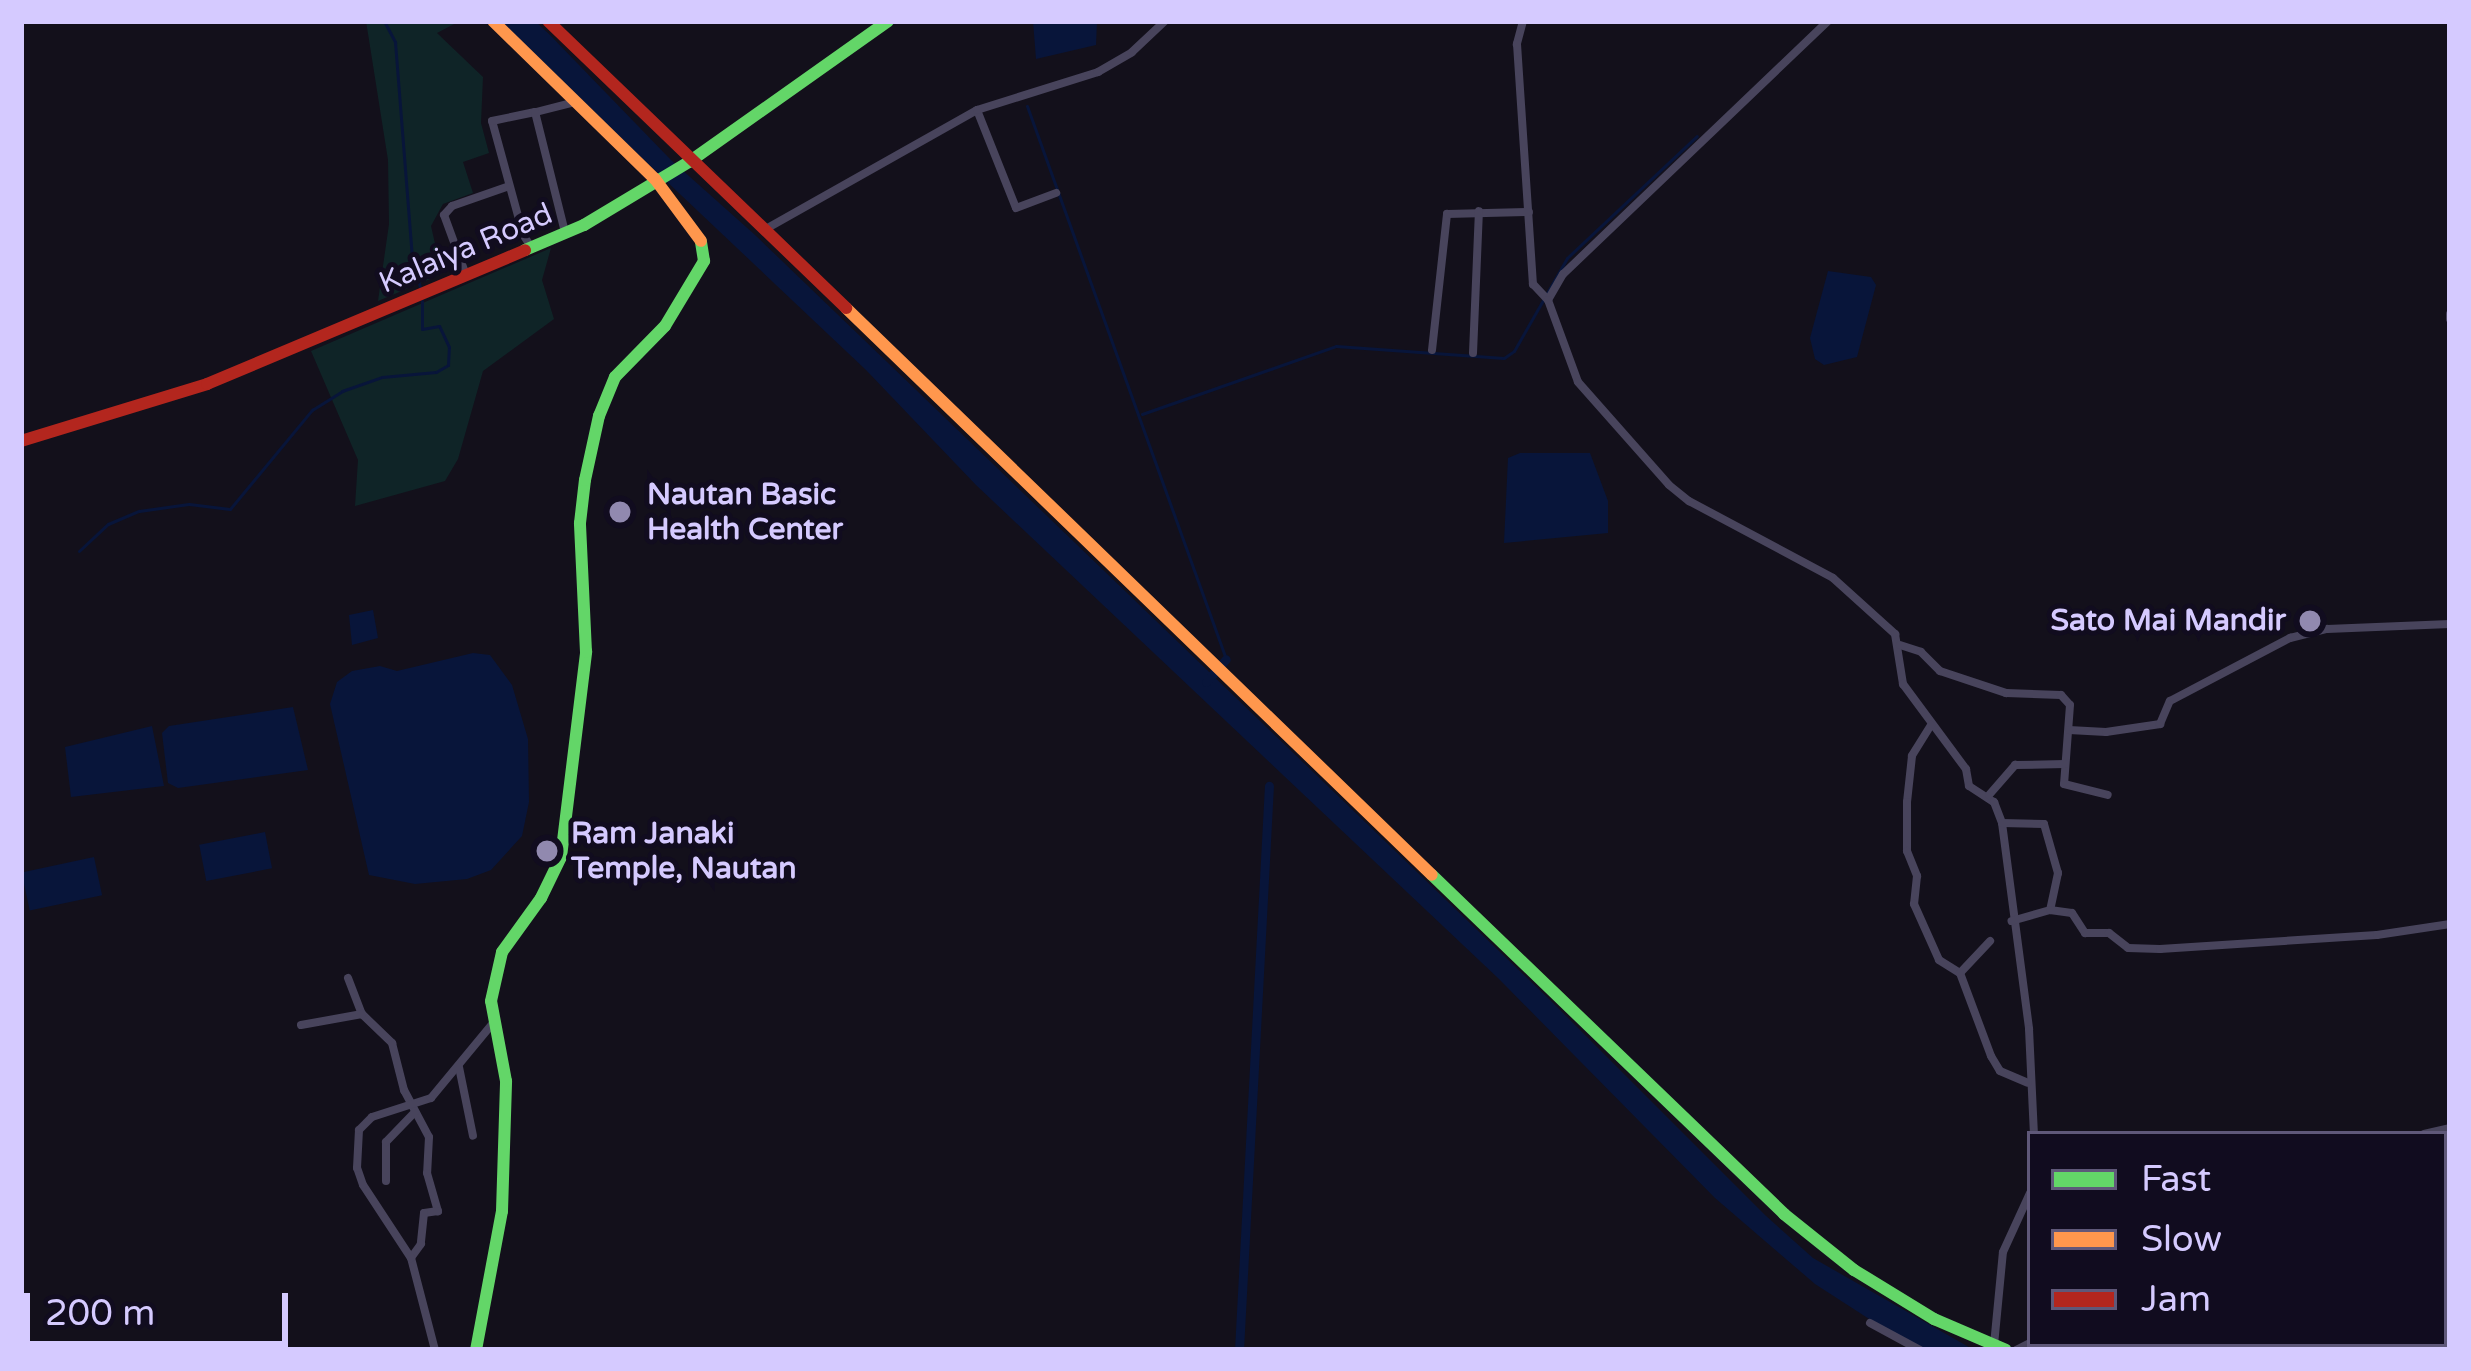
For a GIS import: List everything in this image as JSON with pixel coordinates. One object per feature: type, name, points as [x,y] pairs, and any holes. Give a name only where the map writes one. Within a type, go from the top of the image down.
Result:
[{"type":"main road","points":[[476,1350],[502,1211],[506,1081],[491,1001],[502,952],[541,898],[561,857],[586,652],[580,523],[599,416],[615,377],[665,326],[704,261],[705,246],[655,179],[493,21]]},
{"type":"main road","points":[[548,21],[684,164],[764,230],[1784,1214],[1854,1270],[1934,1319],[2000,1347]]},
{"type":"main road","name":"Kalaiya Road","points":[[21,441],[207,384],[566,234],[684,164],[888,21]]},
{"type":"street","points":[[764,230],[977,110],[1098,72],[1132,52],[1165,21]]},
{"type":"street","points":[[1523,21],[1517,44],[1529,212],[1544,298],[1579,382],[1669,485],[1689,501],[1833,578],[1895,634],[1903,684],[1966,769],[1969,786],[1989,795],[2002,823],[2030,1029],[2028,1083],[2034,1131]]},
{"type":"street","points":[[1544,298],[1563,274],[1828,21]]},
{"type":"street","points":[[531,248],[492,121],[575,102]]},
{"type":"street","points":[[977,110],[1016,208],[1056,193]]},
{"type":"street","points":[[535,112],[566,234]]},
{"type":"street","points":[[466,275],[444,215],[452,206],[509,186]]},
{"type":"street","points":[[1473,353],[1479,212]]},
{"type":"street","points":[[1432,350],[1447,214],[1529,212]]},
{"type":"street","points":[[2069,730],[2106,732],[2160,724],[2170,701],[2290,638],[2327,629],[2450,624]]},
{"type":"street","points":[[1900,645],[1921,652],[1940,671],[2006,693],[2061,695],[2070,704],[2064,784],[2108,795]]},
{"type":"street","points":[[1931,724],[1912,756],[1907,851],[1914,859],[1920,924],[1934,938],[1944,966],[1960,973],[2000,1071],[2028,1083]]},
{"type":"street","points":[[1989,795],[2015,765],[2065,764]]},
{"type":"street","points":[[2002,823],[2044,824],[2058,873],[2050,910]]},
{"type":"street","points":[[2012,921],[2050,910],[2072,913],[2085,932],[2108,934],[2128,948],[2377,935],[2450,924]]},
{"type":"street","points":[[1960,973],[1990,941]]},
{"type":"street","points":[[348,978],[362,1013],[392,1043],[398,1076],[429,1137],[427,1173],[438,1210],[424,1213],[421,1244],[411,1258]]},
{"type":"street","points":[[302,1025],[362,1013]]},
{"type":"street","points":[[435,1350],[411,1258],[357,1168],[362,1121],[414,1108],[430,1098],[493,1023]]},
{"type":"street","points":[[458,1066],[473,1136]]},
{"type":"street","points":[[386,1181],[386,1142],[414,1108]]},
{"type":"street","points":[[2000,1347],[2003,1252],[2027,1200]]},
{"type":"street","points":[[1870,1323],[1920,1350]]},
{"type":"green space","points":[[366,21],[460,21],[437,33],[483,77],[481,123],[489,153],[463,162],[473,193],[443,204],[431,226],[442,274],[378,301],[389,224],[388,160]]},
{"type":"green space","points":[[551,248],[542,280],[554,319],[483,371],[458,459],[445,481],[355,506],[358,460],[311,351]]},
{"type":"water","points":[[497,21],[535,21],[550,35],[671,160],[754,234],[1550,1000],[1765,1215],[1813,1258],[1974,1350],[1928,1350],[1880,1326],[1815,1284],[1715,1198],[1499,979],[976,485],[866,370]]},
{"type":"water","points":[[1033,21],[1097,21],[1096,45],[1036,59]]},
{"type":"water","points":[[1828,271],[1871,277],[1876,285],[1857,357],[1824,365],[1815,359],[1810,338]]},
{"type":"water","points":[[1520,453],[1590,453],[1608,501],[1608,533],[1504,543],[1508,458]]},
{"type":"water","points":[[373,610],[378,638],[352,645],[349,615]]},
{"type":"water","points":[[473,653],[490,655],[512,685],[528,739],[529,802],[522,836],[491,870],[467,879],[415,884],[369,875],[330,704],[337,682],[352,671],[380,666],[397,671]]},
{"type":"water","points":[[293,707],[308,770],[178,788],[168,783],[162,733],[169,726]]},
{"type":"water","points":[[152,726],[164,786],[71,797],[65,747]]},
{"type":"water","points":[[265,832],[272,868],[206,881],[199,845]]},
{"type":"water","points":[[94,857],[102,895],[30,911],[22,872]]},
{"type":"waterway","points":[[384,21],[395,42],[412,259],[421,291]]},
{"type":"waterway","points":[[1027,106],[1226,659]]},
{"type":"waterway","points":[[1142,414],[1336,346],[1504,358],[1514,351],[1567,258],[1697,136]]},
{"type":"waterway","points":[[79,551],[108,524],[139,511],[189,504],[230,509],[312,410],[342,391],[382,377],[436,372],[448,365],[449,347],[439,326],[422,329],[422,301]]},
{"type":"waterway","points":[[1206,682],[1226,659]]},
{"type":"waterway","points":[[1239,1350],[1269,786]]},
{"type":"traffic: fast","points":[[525,250],[584,225],[689,162],[888,21]]},
{"type":"traffic: fast","points":[[476,1350],[502,1211],[506,1081],[491,1001],[502,952],[541,898],[561,857],[586,652],[580,523],[585,480],[599,416],[615,377],[665,326],[704,261],[701,241]]},
{"type":"traffic: fast","points":[[1432,875],[1784,1214],[1854,1270],[1934,1319],[2006,1350]]},
{"type":"traffic: slow","points":[[493,21],[655,179],[701,241]]},
{"type":"traffic: slow","points":[[846,308],[1432,875]]},
{"type":"traffic: jam","points":[[548,21],[846,308]]},
{"type":"traffic: jam","points":[[21,441],[207,384],[525,250]]},
{"type":"place","name":"Nautan Basic Health Center","points":[[620,512]]},
{"type":"place","name":"Sato Mai Mandir","points":[[2310,621]]},
{"type":"place","name":"Ram Janaki Temple, Nautan","points":[[547,851]]}]
